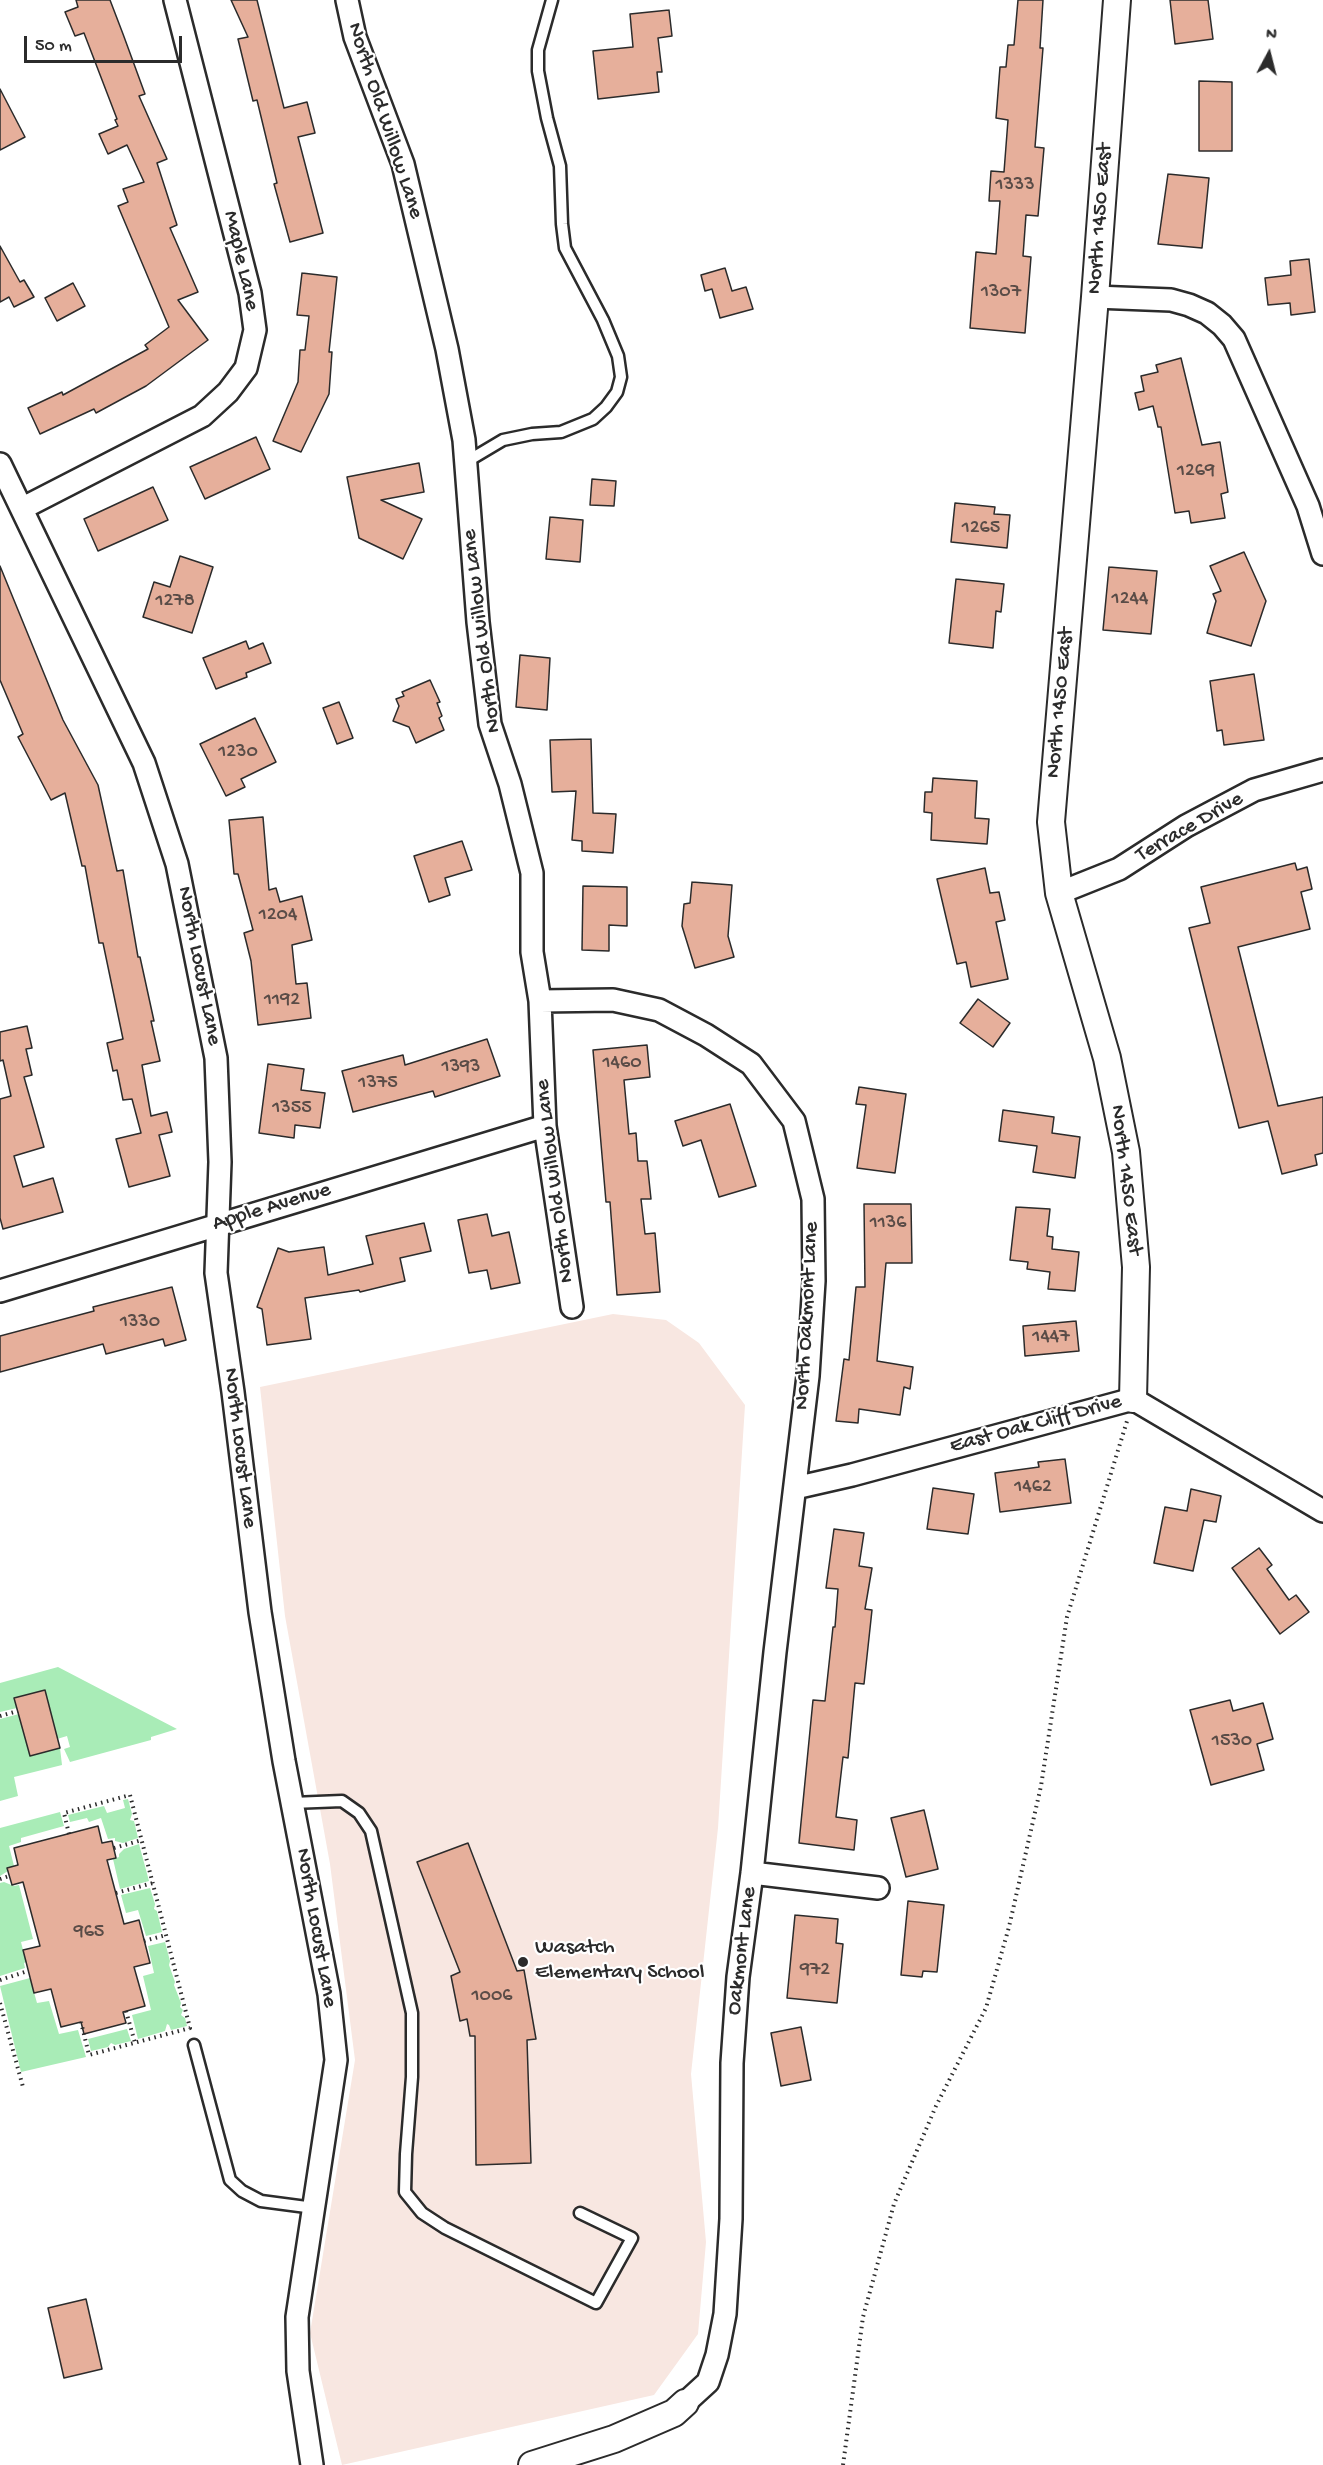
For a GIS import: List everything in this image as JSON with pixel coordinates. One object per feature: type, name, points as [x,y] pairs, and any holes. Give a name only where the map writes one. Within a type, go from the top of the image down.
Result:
[{"type":"street","name":"Maple Lane","points":[[22,508],[202,416],[228,392],[246,368],[255,330],[250,293],[175,0]]},
{"type":"street","name":"North Old Willow Lane","points":[[347,0],[355,37],[403,164],[447,349],[464,440],[478,622],[490,724],[510,784],[532,873],[532,952],[540,1001],[545,1126],[572,1307]]},
{"type":"street","name":"North 1450 East","points":[[1117,0],[1095,297],[1051,822],[1059,893],[1107,1058],[1126,1152],[1136,1267],[1133,1399]]},
{"type":"street","points":[[1095,297],[1171,300],[1198,309],[1222,325],[1234,339],[1299,485],[1323,554]]},
{"type":"street","name":"North Locust Lane","points":[[0,464],[144,763],[177,864],[216,1058],[220,1162],[216,1273],[235,1404],[260,1612],[292,1803],[329,1994],[336,2060],[297,2317],[298,2371],[312,2465]]},
{"type":"street","name":"Terrace Drive","points":[[1059,893],[1119,869],[1186,826],[1254,790],[1323,770]]},
{"type":"street","name":"North Oakmont Lane","points":[[540,1001],[613,1000],[659,1011],[706,1035],[751,1064],[794,1121],[813,1199],[814,1281],[808,1376],[795,1488]]},
{"type":"street","name":"Apple Avenue","points":[[0,1292],[545,1126]]},
{"type":"street","name":"East Oak Cliff Drive","points":[[795,1488],[852,1475],[1133,1399],[1323,1511]]},
{"type":"street","name":"Oakmont Lane","points":[[685,2403],[708,2382],[717,2355],[725,2314],[731,2218],[732,2063],[738,1977],[752,1873],[795,1488]]},
{"type":"street","points":[[752,1873],[878,1888]]},
{"type":"street","points":[[532,2465],[615,2439],[674,2413],[685,2403]]},
{"type":"lane","points":[[466,462],[502,440],[532,434],[561,432],[592,418],[606,407],[617,392],[621,377],[618,356],[603,320],[565,248],[560,166],[547,118],[538,71],[538,50],[552,0]]},
{"type":"lane","points":[[292,1803],[342,1801],[359,1813],[371,1831],[412,2013],[412,2077],[405,2192],[422,2213],[445,2228],[596,2303],[632,2238],[580,2213]]},
{"type":"lane","points":[[194,2045],[230,2180],[242,2191],[261,2201],[314,2208]]},
{"type":"path","points":[[843,2465],[863,2317],[894,2204],[936,2106],[986,2008],[1009,1927],[1041,1786],[1067,1617],[1133,1399]]},
{"type":"path","points":[[0,1716],[18,1711]]},
{"type":"path","points":[[69,1834],[64,1813],[130,1795],[190,2028],[89,2055],[81,2022]]},
{"type":"path","points":[[114,1848],[142,1840]]},
{"type":"path","points":[[0,1879],[9,1876]]},
{"type":"path","points":[[116,1893],[153,1883]]},
{"type":"path","points":[[144,1941],[166,1935]]},
{"type":"path","points":[[0,1980],[28,1971]]},
{"type":"path","points":[[0,2003],[23,2087]]},
{"type":"path","points":[[126,2011],[135,2043]]},
{"type":"shaded area","name":"Wasatch Elementary School","points":[[613,1314],[666,1320],[699,1343],[745,1405],[718,1828],[691,2074],[706,2242],[698,2334],[654,2395],[342,2465],[310,2333],[355,2060],[330,1864],[285,1616],[260,1387]]},
{"type":"green space","points":[[58,1667],[177,1729],[151,1737],[151,1740],[70,1762],[64,1749],[70,1747],[67,1736],[57,1739],[17,1708],[0,1712],[0,1683]]},
{"type":"green space","points":[[19,1714],[30,1756],[60,1748],[62,1765],[14,1777],[18,1796],[0,1801],[0,1719]]},
{"type":"green space","points":[[128,1799],[132,1814],[130,1820],[134,1821],[138,1838],[123,1843],[115,1841],[115,1838],[108,1839],[101,1818],[89,1822],[87,1818],[70,1822],[68,1815],[104,1806],[107,1813],[125,1808],[123,1800]]},
{"type":"green space","points":[[60,1812],[64,1826],[21,1838],[21,1842],[9,1846],[14,1866],[8,1868],[8,1871],[0,1876],[0,1828]]},
{"type":"green space","points":[[139,1844],[149,1881],[120,1889],[113,1859],[119,1857],[124,1849]]},
{"type":"green space","points":[[4,1882],[14,1886],[19,1885],[33,1939],[21,1942],[26,1962],[24,1963],[25,1968],[0,1976],[0,1883]]},
{"type":"green space","points":[[150,1888],[162,1932],[146,1936],[138,1910],[126,1913],[121,1895]]},
{"type":"green space","points":[[165,1942],[174,1985],[181,2003],[180,2007],[183,2010],[181,2015],[185,2018],[187,2026],[171,2030],[167,2024],[165,2031],[138,2039],[132,2015],[151,2010],[143,1976],[154,1973],[148,1946]]},
{"type":"green space","points":[[30,1978],[37,2003],[49,2001],[59,2034],[78,2030],[86,2057],[21,2072],[0,1986]]},
{"type":"green space","points":[[127,2029],[131,2041],[115,2045],[111,2043],[108,2047],[91,2051],[88,2039]]},
{"type":"building","points":[[76,0],[110,0],[145,94],[139,96],[167,159],[157,163],[177,225],[170,228],[198,292],[178,300],[208,340],[146,386],[96,413],[94,409],[40,434],[28,408],[62,392],[63,395],[148,349],[145,345],[169,327],[118,206],[128,202],[123,189],[144,182],[127,145],[108,154],[99,134],[118,126],[115,120],[117,119],[84,33],[75,36],[65,12],[78,7]]},
{"type":"building","points":[[231,0],[257,0],[284,108],[307,102],[315,133],[298,137],[323,233],[290,242],[274,184],[277,183],[257,100],[253,101],[238,39],[248,37]]},
{"type":"building","points":[[1018,0],[1043,0],[1040,48],[1043,48],[1035,147],[1044,148],[1038,216],[1026,215],[1023,256],[1031,257],[1025,333],[970,328],[976,252],[996,254],[1000,201],[989,201],[991,171],[1004,172],[1008,120],[996,118],[1000,67],[1006,67],[1008,45],[1014,45]]},
{"type":"building","points":[[1170,0],[1208,0],[1213,39],[1175,44]]},
{"type":"building","points":[[669,10],[672,36],[658,38],[662,72],[657,72],[659,92],[598,99],[593,51],[633,47],[630,14]]},
{"type":"building","points":[[1199,81],[1232,82],[1232,151],[1199,151]]},
{"type":"building","points":[[0,89],[25,137],[0,150]]},
{"type":"building","points":[[1168,174],[1209,178],[1202,248],[1158,244]]},
{"type":"building","points":[[0,246],[20,282],[24,280],[34,297],[14,307],[9,297],[0,302]]},
{"type":"building","points":[[1309,259],[1315,312],[1291,315],[1290,303],[1268,305],[1265,278],[1291,275],[1290,261]]},
{"type":"building","points":[[725,268],[732,291],[746,287],[753,309],[720,318],[712,289],[705,291],[701,275]]},
{"type":"building","points":[[302,273],[337,277],[329,352],[332,352],[329,394],[301,452],[273,441],[298,382],[300,350],[305,350],[309,316],[297,315]]},
{"type":"building","points":[[73,283],[85,306],[57,321],[45,298]]},
{"type":"building","points":[[1181,358],[1202,445],[1220,442],[1228,492],[1221,494],[1225,518],[1191,523],[1189,511],[1175,513],[1161,427],[1158,427],[1153,406],[1139,410],[1135,393],[1144,391],[1141,376],[1158,372],[1156,365]]},
{"type":"building","points":[[256,437],[270,469],[205,499],[190,467]]},
{"type":"building","points":[[419,463],[424,492],[381,500],[422,519],[403,559],[359,538],[347,477]]},
{"type":"building","points":[[592,479],[616,481],[614,506],[590,505]]},
{"type":"building","points":[[153,487],[168,520],[98,551],[84,519]]},
{"type":"building","points":[[955,503],[995,507],[994,514],[1010,515],[1007,548],[951,542]]},
{"type":"building","points":[[550,517],[583,520],[580,562],[546,559]]},
{"type":"building","points":[[1244,552],[1266,601],[1251,646],[1207,633],[1216,601],[1213,594],[1221,591],[1210,566]]},
{"type":"building","points":[[180,556],[213,567],[192,633],[143,617],[154,582],[170,587]]},
{"type":"building","points":[[0,566],[63,720],[98,785],[117,871],[123,870],[138,957],[140,957],[154,1021],[151,1021],[160,1061],[142,1065],[151,1116],[167,1112],[172,1132],[159,1135],[170,1176],[129,1187],[116,1139],[141,1133],[132,1099],[123,1100],[117,1070],[113,1071],[107,1043],[123,1039],[103,943],[99,943],[85,866],[82,866],[65,793],[51,800],[18,737],[23,734],[0,680]]},
{"type":"building","points":[[1109,567],[1157,571],[1151,634],[1103,630]]},
{"type":"building","points":[[956,579],[1004,584],[1001,612],[996,611],[993,648],[949,643]]},
{"type":"building","points":[[246,641],[249,649],[263,643],[271,663],[246,673],[247,677],[216,689],[203,658]]},
{"type":"building","points":[[520,655],[550,658],[547,710],[516,707]]},
{"type":"building","points":[[1254,674],[1264,740],[1224,745],[1222,730],[1217,731],[1210,681]]},
{"type":"building","points":[[430,680],[440,702],[437,703],[442,716],[439,718],[444,730],[416,743],[409,727],[393,721],[399,706],[396,699],[404,696],[402,692]]},
{"type":"building","points":[[339,702],[353,738],[337,744],[323,708]]},
{"type":"building","points":[[255,718],[276,762],[241,779],[245,787],[226,796],[200,744]]},
{"type":"building","points":[[591,739],[593,813],[616,814],[613,853],[582,851],[582,841],[572,840],[576,791],[552,792],[550,740]]},
{"type":"building","points":[[933,778],[977,781],[975,818],[989,819],[987,844],[931,840],[932,813],[924,812],[925,792],[932,792]]},
{"type":"building","points":[[263,817],[269,890],[276,888],[280,902],[302,896],[312,940],[292,945],[296,984],[307,983],[311,1018],[258,1025],[251,961],[244,933],[253,930],[238,874],[234,874],[229,820]]},
{"type":"building","points":[[462,841],[472,870],[445,878],[450,895],[429,902],[414,856]]},
{"type":"building","points":[[1295,863],[1297,870],[1307,867],[1312,889],[1301,892],[1310,929],[1238,947],[1278,1106],[1323,1097],[1323,1153],[1315,1155],[1317,1165],[1282,1174],[1268,1121],[1239,1128],[1189,928],[1210,923],[1201,887]]},
{"type":"building","points":[[985,868],[990,893],[999,892],[1005,920],[996,922],[1008,979],[971,987],[966,962],[957,964],[937,879]]},
{"type":"building","points":[[692,882],[732,885],[728,936],[734,957],[695,968],[682,926],[684,904],[690,903]]},
{"type":"building","points":[[583,886],[627,887],[627,926],[609,925],[609,951],[582,950]]},
{"type":"building","points":[[978,999],[1010,1023],[993,1047],[960,1023]]},
{"type":"building","points":[[27,1026],[32,1048],[26,1049],[32,1075],[24,1077],[44,1147],[14,1156],[23,1187],[53,1178],[63,1212],[3,1229],[0,1218],[0,1099],[11,1096],[3,1060],[0,1061],[0,1032]]},
{"type":"building","points":[[487,1039],[500,1076],[435,1097],[433,1091],[353,1112],[342,1071],[403,1055],[405,1065]]},
{"type":"building","points":[[647,1045],[650,1077],[624,1080],[629,1134],[636,1133],[638,1161],[647,1161],[651,1199],[641,1199],[645,1234],[655,1233],[660,1292],[617,1295],[610,1202],[606,1202],[593,1050]]},
{"type":"building","points":[[268,1064],[304,1069],[301,1090],[325,1093],[320,1128],[295,1125],[294,1138],[259,1133]]},
{"type":"building","points":[[859,1087],[906,1094],[895,1173],[857,1168],[866,1105],[856,1104]]},
{"type":"building","points":[[730,1104],[756,1186],[719,1197],[701,1140],[683,1146],[675,1121]]},
{"type":"building","points":[[1003,1110],[1054,1117],[1052,1133],[1080,1137],[1075,1178],[1033,1172],[1037,1146],[999,1141]]},
{"type":"building","points":[[864,1204],[911,1204],[912,1263],[886,1263],[877,1361],[913,1367],[910,1389],[904,1387],[900,1415],[859,1409],[858,1423],[836,1421],[844,1359],[849,1360],[856,1287],[865,1287]]},
{"type":"building","points":[[1016,1207],[1050,1209],[1047,1236],[1053,1237],[1052,1249],[1079,1252],[1075,1291],[1048,1289],[1050,1272],[1027,1269],[1028,1262],[1010,1260]]},
{"type":"building","points":[[487,1214],[492,1236],[509,1232],[520,1283],[491,1289],[487,1270],[469,1273],[458,1220]]},
{"type":"building","points":[[424,1223],[431,1251],[400,1258],[405,1281],[360,1292],[359,1290],[305,1298],[311,1339],[267,1345],[262,1309],[257,1307],[278,1248],[289,1252],[324,1247],[328,1275],[373,1264],[366,1236]]},
{"type":"building","points":[[172,1287],[186,1340],[165,1346],[163,1339],[106,1354],[103,1344],[0,1372],[0,1336],[94,1311],[93,1307]]},
{"type":"building","points":[[1076,1321],[1079,1351],[1025,1356],[1023,1326]]},
{"type":"building","points":[[1065,1459],[1071,1503],[1000,1512],[995,1473],[1039,1467],[1038,1462]]},
{"type":"building","points":[[933,1488],[974,1494],[968,1534],[927,1529]]},
{"type":"building","points":[[1191,1489],[1221,1496],[1216,1522],[1204,1520],[1193,1571],[1154,1563],[1165,1507],[1187,1511]]},
{"type":"building","points":[[834,1529],[864,1533],[859,1566],[872,1568],[865,1609],[872,1610],[864,1684],[855,1683],[848,1758],[843,1757],[836,1817],[857,1820],[854,1850],[799,1843],[813,1700],[825,1701],[833,1627],[835,1627],[838,1589],[826,1588]]},
{"type":"building","points":[[1259,1548],[1272,1565],[1267,1569],[1289,1600],[1296,1595],[1309,1612],[1280,1634],[1232,1568]]},
{"type":"building","points":[[45,1690],[60,1748],[30,1756],[14,1698]]},
{"type":"building","points":[[1230,1700],[1233,1711],[1263,1703],[1273,1739],[1257,1744],[1264,1770],[1211,1785],[1190,1710]]},
{"type":"building","points":[[924,1810],[938,1869],[906,1877],[891,1818]]},
{"type":"building","points":[[98,1826],[102,1843],[112,1841],[116,1858],[107,1860],[124,1924],[139,1920],[150,1963],[134,1967],[145,2006],[123,2012],[126,2023],[84,2034],[81,2022],[61,2027],[51,1989],[34,1993],[23,1950],[40,1946],[23,1882],[12,1885],[7,1868],[18,1865],[14,1848]]},
{"type":"building","name":"Wasatch Elementary School","points":[[468,1843],[517,1971],[524,1970],[536,2039],[527,2040],[531,2163],[476,2165],[475,2036],[470,2036],[467,2019],[460,2021],[451,1976],[460,1972],[417,1862]]},
{"type":"building","points":[[908,1901],[944,1905],[937,1972],[923,1971],[922,1977],[901,1975]]},
{"type":"building","points":[[795,1915],[838,1919],[836,1943],[843,1944],[837,2003],[787,1998]]},
{"type":"building","points":[[801,2027],[811,2080],[781,2086],[771,2033]]},
{"type":"building","points":[[86,2299],[102,2369],[64,2378],[48,2308]]},
{"type":"place","name":"Wasatch Elementary School","points":[[523,1962]]}]
